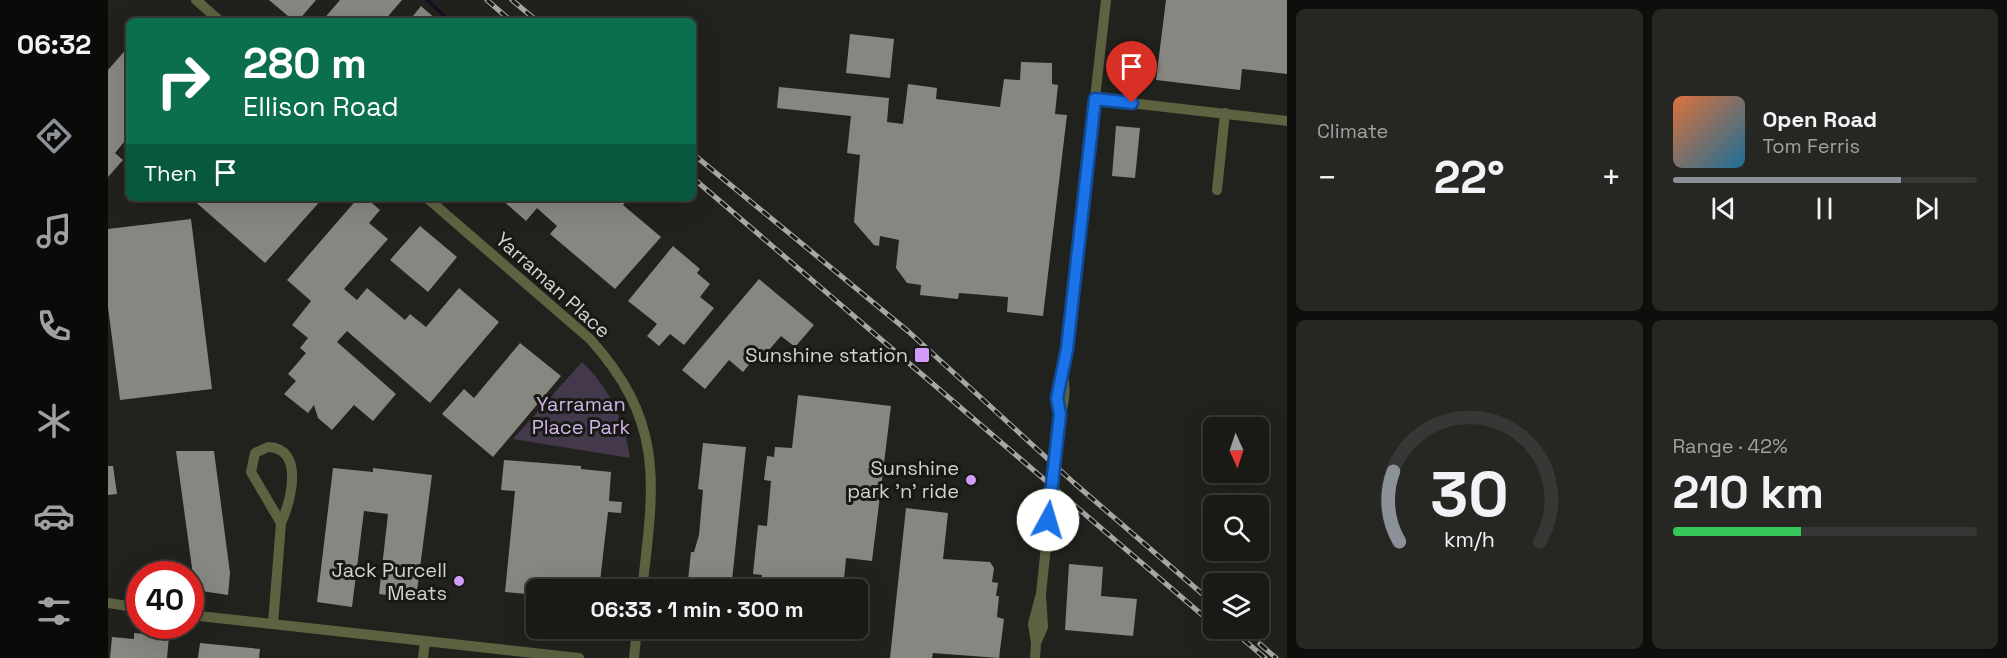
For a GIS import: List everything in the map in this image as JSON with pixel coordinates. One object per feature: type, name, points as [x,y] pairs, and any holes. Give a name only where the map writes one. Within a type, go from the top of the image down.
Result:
[{"type":"street","points":[[196,0],[217,18]]},
{"type":"street","points":[[1035,658],[1036,643],[1043,627],[1041,594],[1060,414],[1066,399],[1063,376],[1106,0]]},
{"type":"street","points":[[1095,99],[1287,121]]},
{"type":"street","points":[[1217,189],[1225,113]]},
{"type":"street","name":"Yarraman Place","points":[[429,201],[590,339],[615,368],[634,400],[648,444],[652,481],[643,579]]},
{"type":"street","points":[[273,624],[281,523],[288,508],[291,464],[285,452],[268,447],[255,453],[251,472],[281,523]]},
{"type":"street","points":[[108,603],[126,606]]},
{"type":"street","points":[[204,617],[579,658]]},
{"type":"street","points":[[634,658],[636,639]]},
{"type":"street","points":[[423,658],[425,641]]},
{"type":"green space","name":"Yarraman Place Park","points":[[582,362],[608,394],[620,418],[630,458],[513,439]]},
{"type":"building","points":[[269,0],[316,0],[301,18],[290,18]]},
{"type":"building","points":[[340,0],[402,0],[387,18],[325,18]]},
{"type":"building","points":[[1166,0],[1287,0],[1287,74],[1242,69],[1240,90],[1156,80]]},
{"type":"building","points":[[421,6],[435,18],[411,18]]},
{"type":"building","points":[[850,34],[894,39],[890,78],[846,73]]},
{"type":"building","points":[[126,49],[126,140],[115,153],[123,160],[108,177],[108,70]]},
{"type":"building","points":[[1021,62],[1052,63],[1052,84],[1058,85],[1055,114],[1067,115],[1043,316],[1007,312],[1008,297],[959,293],[958,299],[920,295],[921,285],[907,283],[896,268],[899,240],[880,236],[879,246],[874,245],[854,222],[860,155],[847,153],[851,116],[777,108],[779,87],[889,98],[887,122],[903,124],[908,84],[937,88],[936,99],[1000,107],[1004,79],[1020,80]]},
{"type":"building","points":[[1116,126],[1140,128],[1135,178],[1112,176]]},
{"type":"building","points":[[194,201],[320,201],[265,263]]},
{"type":"building","points":[[355,201],[370,201],[380,210],[369,223],[388,239],[344,289],[357,300],[367,288],[405,320],[410,314],[426,327],[459,288],[499,322],[430,403],[347,331],[337,342],[396,394],[373,421],[354,405],[332,430],[318,418],[314,405],[308,413],[284,394],[296,381],[288,374],[306,353],[300,348],[308,338],[292,325],[311,301],[287,280]]},
{"type":"building","points":[[503,201],[626,201],[623,205],[661,237],[615,289],[550,234],[557,226],[537,208],[526,221]]},
{"type":"building","points":[[191,219],[212,389],[120,400],[108,307],[108,229]]},
{"type":"building","points":[[420,226],[457,257],[428,292],[390,260]]},
{"type":"building","points":[[673,246],[700,269],[697,273],[710,284],[700,297],[714,308],[684,345],[670,334],[659,346],[647,336],[657,324],[628,301]]},
{"type":"building","points":[[759,279],[814,325],[795,347],[781,336],[769,350],[767,349],[756,362],[753,360],[743,372],[729,360],[705,389],[682,370]]},
{"type":"building","points":[[520,343],[561,376],[493,457],[442,414],[464,389],[474,398]]},
{"type":"building","points":[[798,395],[891,406],[872,561],[846,558],[844,579],[761,579],[762,575],[753,574],[758,525],[767,526],[771,481],[764,480],[767,456],[774,457],[775,447],[792,448]]},
{"type":"building","points":[[703,443],[746,447],[732,579],[688,579],[691,552],[694,552],[699,535],[703,490],[698,489]]},
{"type":"building","points":[[176,451],[214,451],[230,573],[228,595],[204,591],[204,561],[191,561]]},
{"type":"building","points":[[504,460],[581,466],[581,469],[611,472],[609,501],[622,502],[621,513],[608,512],[600,579],[526,579],[526,594],[505,592],[515,491],[501,490]]},
{"type":"building","points":[[108,466],[113,466],[117,494],[108,495]]},
{"type":"building","points":[[333,468],[373,472],[373,468],[432,475],[416,599],[379,594],[388,514],[364,511],[352,607],[317,602]]},
{"type":"building","points":[[906,508],[948,513],[943,559],[990,562],[994,568],[992,582],[998,583],[996,596],[999,596],[997,617],[1004,619],[999,658],[933,653],[932,658],[890,658]]},
{"type":"building","points":[[1069,564],[1103,567],[1101,596],[1137,599],[1133,636],[1065,630]]},
{"type":"building","points":[[112,637],[169,639],[167,658],[110,658]]},
{"type":"building","points":[[200,643],[260,649],[259,658],[198,658]]},
{"type":"waterway","points":[[427,0],[447,18]]},
{"type":"railway","points":[[487,0],[508,18]]},
{"type":"railway","points":[[512,0],[533,18]]},
{"type":"railway","points":[[696,156],[909,332],[1073,482],[1203,594]]},
{"type":"railway","points":[[696,181],[1203,616]]},
{"type":"railway","points":[[1243,639],[1265,658]]},
{"type":"railway","points":[[1260,644],[1276,658]]},
{"type":"place","name":"Sunshine station","points":[[922,355]]},
{"type":"place","name":"Sunshine park 'n' ride","points":[[971,480]]},
{"type":"place","name":"Jack Purcell Meats","points":[[459,581]]},
{"type":"route","points":[[1048,520],[1060,414],[1058,389],[1063,376],[1067,349],[1095,99],[1132,103]]}]
